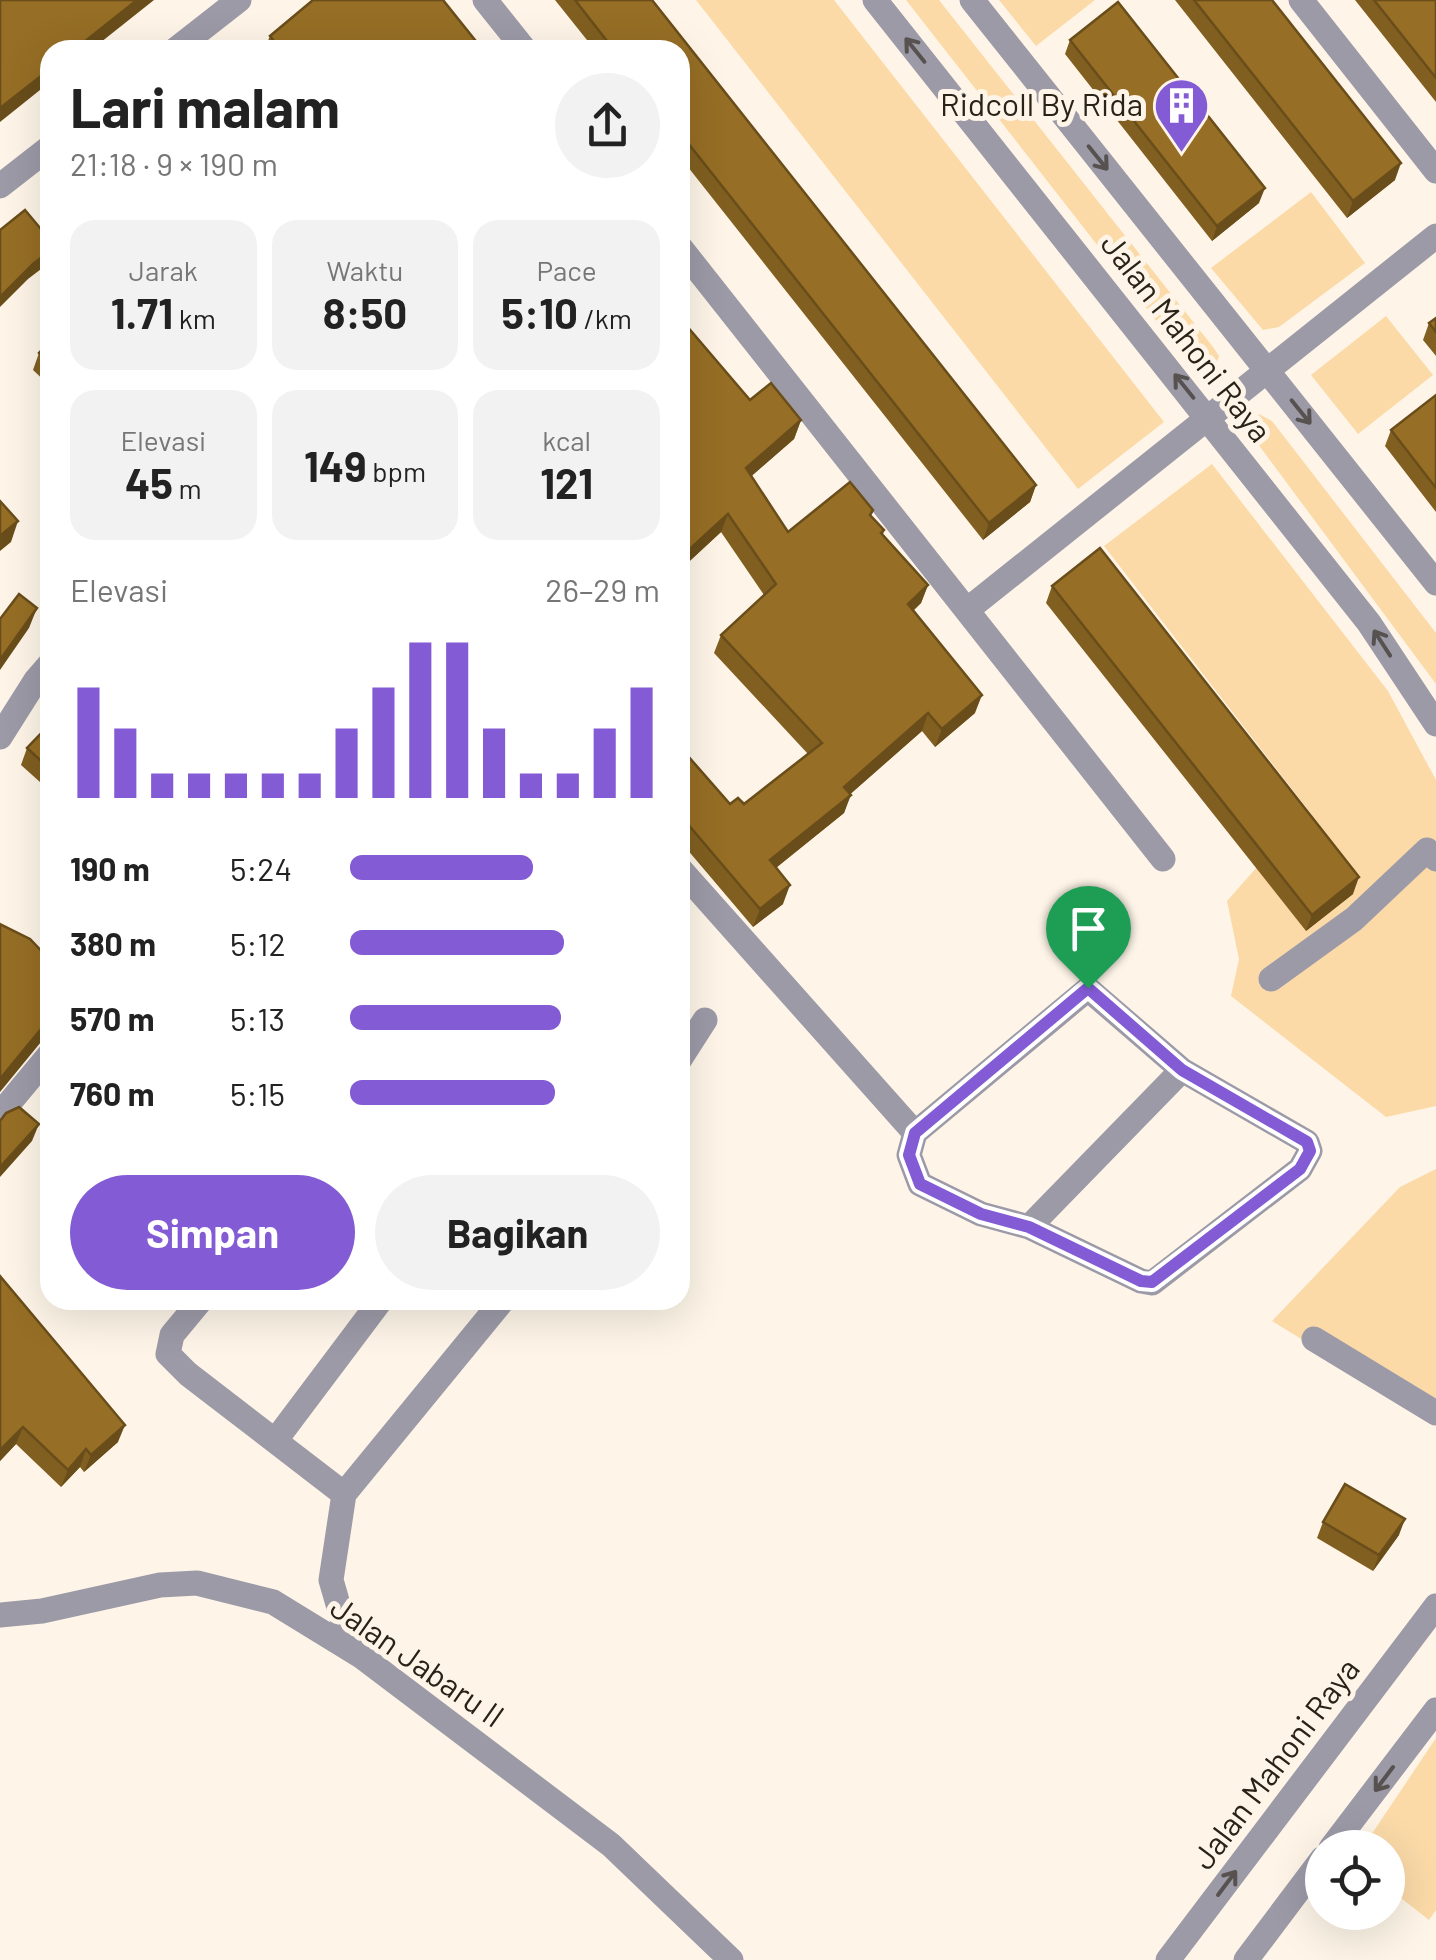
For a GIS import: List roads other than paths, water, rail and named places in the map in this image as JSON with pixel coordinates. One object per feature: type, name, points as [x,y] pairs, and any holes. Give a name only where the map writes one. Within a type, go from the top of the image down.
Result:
[{"type":"street","points":[[192,40],[239,0]]},
{"type":"street","points":[[485,0],[516,40]]},
{"type":"street","name":"Jalan Mahoni Raya","points":[[875,0],[1370,623],[1436,724]]},
{"type":"street","name":"Jalan Mahoni Raya","points":[[972,0],[1436,583]]},
{"type":"street","points":[[1300,0],[1436,171]]},
{"type":"street","points":[[0,186],[40,155]]},
{"type":"street","points":[[967,610],[1436,236]]},
{"type":"street","points":[[690,260],[1163,858]]},
{"type":"street","points":[[0,736],[40,675]]},
{"type":"street","points":[[1271,979],[1354,919],[1427,850],[1436,859]]},
{"type":"street","points":[[690,880],[915,1133]]},
{"type":"street","points":[[1088,988],[1182,1070],[1307,1142],[1310,1151],[1300,1169],[1152,1282],[1141,1281],[1029,1227],[981,1214],[920,1184],[909,1155],[915,1133],[1088,988]]},
{"type":"street","points":[[690,1043],[705,1020]]},
{"type":"street","points":[[0,1114],[40,1066]]},
{"type":"street","points":[[1029,1227],[1182,1070]]},
{"type":"street","points":[[193,1310],[172,1335],[168,1354],[188,1374],[344,1494]]},
{"type":"street","points":[[275,1441],[373,1310]]},
{"type":"street","points":[[361,1656],[342,1618],[331,1580],[344,1494],[495,1310]]},
{"type":"street","points":[[1314,1339],[1436,1412]]},
{"type":"street","name":"Jalan Jabaru II","points":[[0,1616],[160,1585],[197,1583],[273,1602],[361,1656],[610,1845],[730,1960]]},
{"type":"street","name":"Jalan Mahoni Raya","points":[[1168,1960],[1436,1606]]},
{"type":"street","points":[[1345,1830],[1436,1710]]},
{"type":"street","points":[[1246,1960],[1305,1882]]},
{"type":"place","name":"Ridcoll By Rida","points":[[1182,154]]}]
